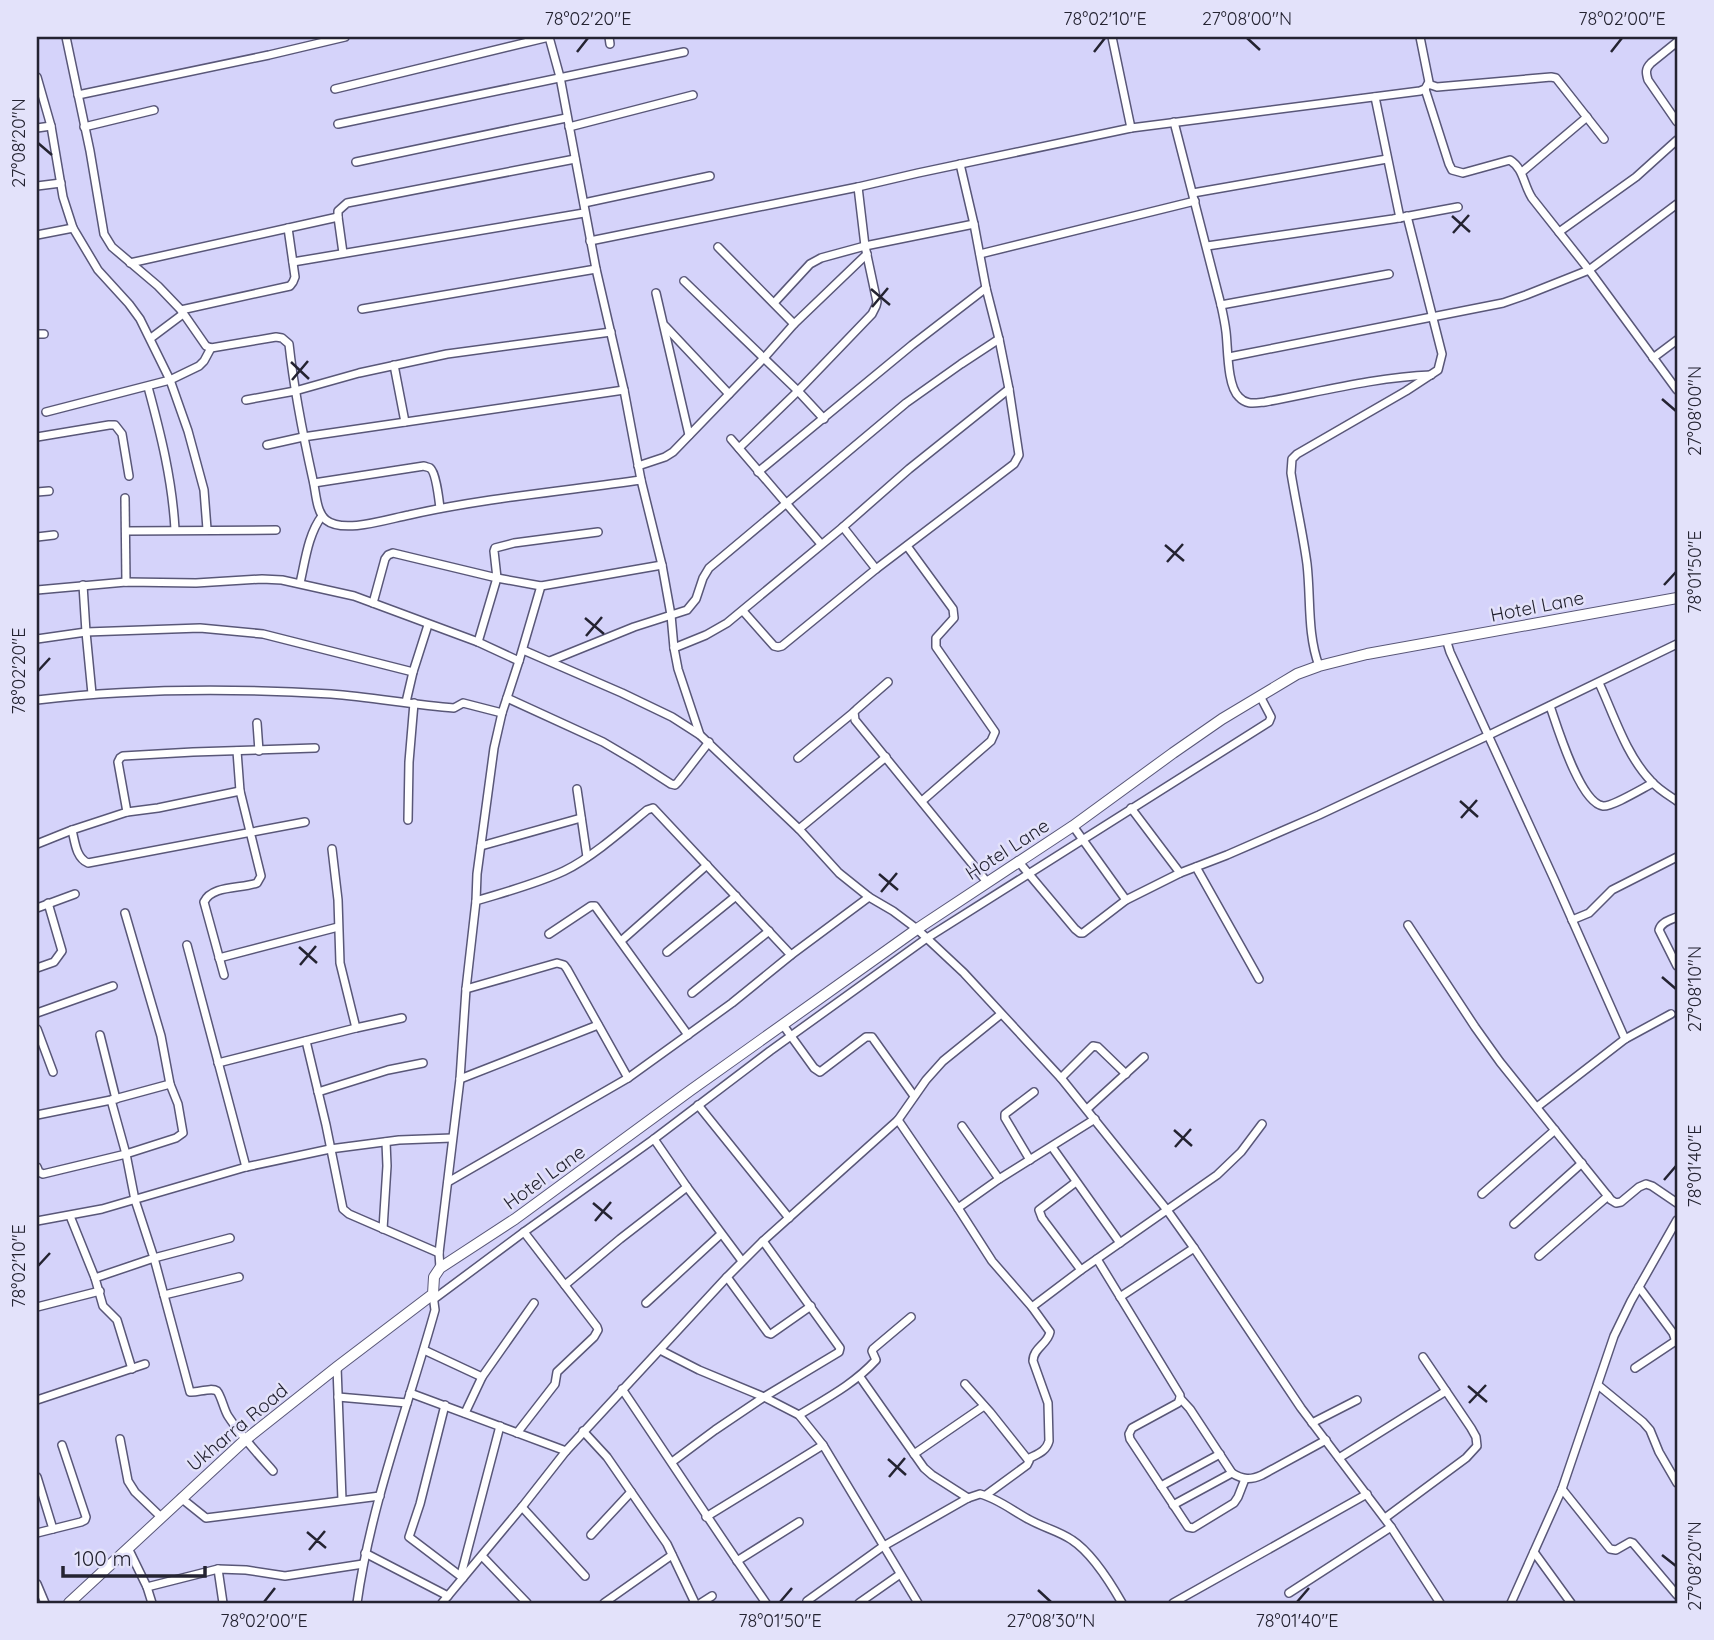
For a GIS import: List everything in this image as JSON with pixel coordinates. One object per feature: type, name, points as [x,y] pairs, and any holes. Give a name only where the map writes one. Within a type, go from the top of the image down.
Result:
[{"type":"street","points":[[66,37],[104,234],[112,247],[158,286],[182,312],[206,346],[211,348],[276,337],[287,341],[303,437],[322,516],[334,524],[364,524],[440,508],[641,480]]},
{"type":"street","points":[[78,94],[345,37]]},
{"type":"street","points":[[335,89],[549,37],[560,77],[584,213],[624,390],[638,466],[662,565],[674,648],[700,735]]},
{"type":"street","points":[[1112,37],[1131,128]]},
{"type":"street","points":[[1420,37],[1427,86],[1452,170],[1463,173],[1510,160],[1517,165],[1522,172],[1527,191],[1677,390]]},
{"type":"street","points":[[1677,42],[1650,62],[1646,72],[1648,80],[1677,122]]},
{"type":"street","points":[[338,124],[684,52]]},
{"type":"street","points":[[37,76],[51,127],[63,197],[73,228],[98,270],[140,319],[170,380],[188,431],[204,490],[207,529]]},
{"type":"street","points":[[590,241],[1131,128],[1420,91],[1427,86],[1556,78],[1605,139]]},
{"type":"street","points":[[569,127],[693,95]]},
{"type":"street","points":[[1318,666],[1310,629],[1307,562],[1291,473],[1292,459],[1438,370],[1441,354],[1433,317],[1387,159],[1375,97]]},
{"type":"street","points":[[85,127],[154,110]]},
{"type":"street","points":[[1522,172],[1587,117]]},
{"type":"street","points":[[356,162],[566,118]]},
{"type":"street","points":[[1174,122],[1222,304],[1231,382],[1240,399],[1250,404],[1385,379],[1432,374]]},
{"type":"street","points":[[37,128],[51,127]]},
{"type":"street","points":[[1559,232],[1636,177],[1677,140]]},
{"type":"street","points":[[343,253],[338,211],[347,203],[575,159]]},
{"type":"street","points":[[980,254],[1194,197],[1387,159]]},
{"type":"street","points":[[743,611],[774,646],[778,647],[1017,460],[1019,455],[1009,389],[960,164]]},
{"type":"street","points":[[584,203],[710,176]]},
{"type":"street","points":[[37,187],[61,183]]},
{"type":"street","points":[[739,448],[798,391],[872,314],[876,306],[858,187]]},
{"type":"street","points":[[1229,357],[1503,303],[1527,295],[1589,270],[1677,204]]},
{"type":"street","points":[[1207,246],[1404,217],[1458,206]]},
{"type":"street","points":[[293,262],[584,213]]},
{"type":"street","points":[[130,263],[338,217]]},
{"type":"street","points":[[774,303],[810,264],[821,258],[866,250],[974,223]]},
{"type":"street","points":[[37,236],[73,228]]},
{"type":"street","points":[[150,338],[182,312],[290,286],[295,277],[288,228]]},
{"type":"street","points":[[718,247],[794,324]]},
{"type":"street","points":[[638,466],[673,452],[866,250]]},
{"type":"street","points":[[362,309],[596,269]]},
{"type":"street","points":[[1222,304],[1389,274]]},
{"type":"street","points":[[684,281],[824,419]]},
{"type":"street","points":[[758,472],[912,345],[986,288]]},
{"type":"street","points":[[656,293],[689,435]]},
{"type":"street","points":[[663,323],[729,394]]},
{"type":"street","points":[[246,400],[447,355],[611,332]]},
{"type":"street","points":[[550,661],[634,627],[687,610],[696,599],[709,568],[906,403],[999,339]]},
{"type":"street","points":[[1653,358],[1677,340]]},
{"type":"street","points":[[46,412],[170,380],[199,366],[211,348]]},
{"type":"street","points":[[394,365],[405,422]]},
{"type":"street","points":[[148,387],[167,458],[175,529]]},
{"type":"street","points":[[674,648],[706,635],[743,611],[909,469],[1009,389]]},
{"type":"street","points":[[267,445],[303,437],[624,390]]},
{"type":"street","points":[[37,437],[115,425],[122,434],[129,476]]},
{"type":"street","points":[[731,439],[821,544]]},
{"type":"street","points":[[314,483],[424,466],[432,470],[440,508]]},
{"type":"street","points":[[37,492],[49,491]]},
{"type":"street","points":[[125,498],[126,582]]},
{"type":"street","points":[[300,583],[313,532],[322,516]]},
{"type":"street","points":[[843,527],[876,569]]},
{"type":"street","points":[[126,531],[276,530]]},
{"type":"street","points":[[478,642],[497,578],[495,548],[598,532]]},
{"type":"street","points":[[37,537],[54,535]]},
{"type":"street","points":[[906,546],[953,609],[954,618],[936,638],[936,647],[995,732],[991,741],[922,801]]},
{"type":"street","points":[[373,603],[385,559],[393,553],[541,586],[662,565]]},
{"type":"street","points":[[37,590],[126,582],[196,583],[262,579],[300,583],[354,596],[478,642],[519,661]]},
{"type":"street","points":[[83,585],[92,694]]},
{"type":"street","points":[[357,1603],[365,1553],[380,1496],[435,1310],[435,1274],[440,1268],[439,1253],[460,1079],[477,874],[492,761],[502,713],[541,586]]},
{"type":"street","name":"Hotel Lane","points":[[440,1268],[787,1030],[922,934],[987,882],[1024,868],[1078,833],[1173,752],[1222,719],[1265,704],[1297,674],[1367,654],[1448,646],[1494,632],[1677,598]]},
{"type":"street","points":[[408,820],[413,672],[428,625]]},
{"type":"street","points":[[37,639],[86,632],[200,628],[263,634],[413,672]]},
{"type":"street","points":[[1024,868],[1075,929],[1080,933],[1086,931],[1126,900],[1180,873],[1319,815],[1677,644]]},
{"type":"street","points":[[1448,646],[1625,1040]]},
{"type":"street","points":[[523,650],[672,717],[700,735],[799,829],[839,873],[922,934],[964,974],[1062,1078],[1167,1210],[1270,1364],[1385,1518],[1440,1603]]},
{"type":"street","points":[[797,758],[888,682]]},
{"type":"street","points":[[1599,683],[1629,750],[1643,772],[1677,801]]},
{"type":"street","points":[[37,701],[92,694],[175,689],[259,691],[333,694],[454,708],[463,703],[502,713]]},
{"type":"street","points":[[507,698],[603,742],[674,785],[709,742]]},
{"type":"street","points":[[922,934],[1078,833],[1131,808],[1269,722],[1271,717],[1265,704]]},
{"type":"street","points":[[1550,706],[1578,779],[1597,804],[1606,806],[1653,783]]},
{"type":"street","points":[[854,712],[855,720],[987,882]]},
{"type":"street","points":[[257,723],[259,751]]},
{"type":"street","points":[[127,812],[118,762],[123,756],[315,748]]},
{"type":"street","points":[[224,975],[205,898],[213,892],[252,885],[260,880],[261,876],[240,791],[237,751]]},
{"type":"street","points":[[799,829],[886,757]]},
{"type":"street","points":[[577,789],[587,857]]},
{"type":"street","points":[[37,844],[127,812],[240,791]]},
{"type":"street","points":[[476,901],[563,872],[651,808],[656,810],[791,955]]},
{"type":"street","points":[[1131,808],[1180,873]]},
{"type":"street","points":[[481,846],[581,818]]},
{"type":"street","points":[[72,830],[79,856],[88,863],[305,822]]},
{"type":"street","points":[[1078,833],[1126,900]]},
{"type":"street","points":[[332,849],[338,900],[340,963],[356,1028]]},
{"type":"street","points":[[1572,920],[1589,913],[1612,890],[1677,857]]},
{"type":"street","points":[[621,941],[707,865]]},
{"type":"street","points":[[1196,867],[1259,979]]},
{"type":"street","points":[[37,908],[75,894]]},
{"type":"street","points":[[667,952],[736,896]]},
{"type":"street","points":[[448,1182],[628,1078],[732,1003],[869,897]]},
{"type":"street","points":[[37,968],[54,962],[62,951],[48,904]]},
{"type":"street","points":[[549,934],[594,906],[688,1035]]},
{"type":"street","points":[[37,1167],[43,1174],[126,1154],[176,1139],[183,1133],[161,1036],[125,913]]},
{"type":"street","points":[[1677,917],[1662,925],[1659,930],[1677,966]]},
{"type":"street","points":[[1408,925],[1500,1062],[1608,1196],[1616,1203],[1621,1202],[1646,1184],[1677,1203]]},
{"type":"street","points":[[219,958],[338,928]]},
{"type":"street","points":[[692,993],[769,931]]},
{"type":"street","points":[[187,945],[246,1167]]},
{"type":"street","points":[[466,989],[561,963],[567,969],[628,1078]]},
{"type":"street","points":[[37,1013],[113,986]]},
{"type":"street","points":[[442,1603],[566,1451],[742,1261],[898,1120],[943,1061],[1001,1014]]},
{"type":"street","points":[[1537,1107],[1625,1040],[1671,1014]]},
{"type":"street","points":[[218,1063],[402,1018]]},
{"type":"street","points":[[460,1079],[598,1025]]},
{"type":"street","points":[[37,1029],[53,1072]]},
{"type":"street","points":[[434,1291],[524,1232],[654,1139],[787,1030],[814,1068],[820,1072],[866,1037],[872,1037],[914,1096]]},
{"type":"street","points":[[100,1035],[135,1200],[154,1258],[190,1392],[194,1394],[215,1390],[225,1412],[245,1440],[273,1471]]},
{"type":"street","points":[[306,1041],[344,1211],[439,1253]]},
{"type":"street","points":[[1062,1078],[1093,1046],[1098,1047],[1126,1074]]},
{"type":"street","points":[[1087,1109],[1144,1057]]},
{"type":"street","points":[[318,1092],[388,1070],[423,1063]]},
{"type":"street","points":[[37,1115],[113,1100],[170,1084]]},
{"type":"street","points":[[1030,1160],[1005,1114],[1034,1093]]},
{"type":"street","points":[[698,1105],[789,1218]]},
{"type":"street","points":[[958,1208],[1095,1119]]},
{"type":"street","points":[[898,1120],[992,1261],[1032,1307],[1050,1334],[1033,1357],[1048,1403],[1049,1441],[1048,1446],[1028,1459]]},
{"type":"street","points":[[1032,1307],[1097,1258],[1217,1175],[1241,1152],[1262,1124]]},
{"type":"street","points":[[962,1126],[999,1179]]},
{"type":"street","points":[[1482,1194],[1555,1130]]},
{"type":"street","points":[[37,1222],[135,1200],[246,1167],[330,1149],[452,1138]]},
{"type":"street","points":[[654,1139],[742,1261]]},
{"type":"street","points":[[383,1229],[386,1142]]},
{"type":"street","points":[[1052,1147],[1119,1243]]},
{"type":"street","points":[[1514,1224],[1582,1163]]},
{"type":"street","points":[[1076,1182],[1040,1207],[1039,1213],[1081,1270]]},
{"type":"street","points":[[565,1285],[687,1186]]},
{"type":"street","points":[[1539,1256],[1608,1196]]},
{"type":"street","points":[[70,1216],[100,1291],[103,1306],[117,1320],[132,1369]]},
{"type":"street","points":[[1511,1603],[1562,1489],[1614,1336],[1677,1220]]},
{"type":"street","points":[[517,1433],[555,1384],[557,1372],[597,1334],[597,1327],[524,1232]]},
{"type":"street","points":[[646,1303],[721,1234]]},
{"type":"street","points":[[95,1278],[154,1258],[230,1238]]},
{"type":"street","points":[[672,1462],[764,1397],[839,1352],[839,1345],[763,1241]]},
{"type":"street","points":[[1120,1297],[1194,1248]]},
{"type":"street","points":[[1097,1258],[1180,1398],[1232,1473],[1245,1479],[1253,1479],[1326,1440]]},
{"type":"street","points":[[164,1295],[239,1277]]},
{"type":"street","points":[[727,1277],[768,1333],[771,1334],[811,1306]]},
{"type":"street","points":[[1635,1368],[1675,1339],[1639,1287]]},
{"type":"street","points":[[37,1307],[100,1291]]},
{"type":"street","name":"Ukharra Road","points":[[69,1603],[245,1440],[434,1291]]},
{"type":"street","points":[[465,1413],[482,1377],[534,1303]]},
{"type":"street","points":[[799,1415],[860,1377],[876,1360],[873,1349],[911,1317]]},
{"type":"street","points":[[424,1350],[482,1377]]},
{"type":"street","points":[[660,1350],[799,1415],[822,1445],[918,1603]]},
{"type":"street","points":[[1385,1518],[1477,1447],[1471,1428],[1423,1357]]},
{"type":"street","points":[[37,1400],[145,1364]]},
{"type":"street","points":[[337,1367],[342,1500]]},
{"type":"street","points":[[860,1377],[924,1468],[968,1498]]},
{"type":"street","points":[[965,1384],[1029,1461],[986,1495]]},
{"type":"street","points":[[1598,1385],[1637,1415],[1650,1430],[1677,1483]]},
{"type":"street","points":[[622,1389],[766,1603]]},
{"type":"street","points":[[1339,1458],[1446,1391]]},
{"type":"street","points":[[410,1393],[566,1451]]},
{"type":"street","points":[[338,1397],[407,1403]]},
{"type":"street","points":[[1180,1398],[1178,1403],[1132,1428],[1130,1438],[1188,1527],[1191,1529],[1234,1503],[1245,1479]]},
{"type":"street","points":[[1312,1423],[1357,1400]]},
{"type":"street","points":[[445,1405],[409,1537],[462,1577]]},
{"type":"street","points":[[914,1454],[984,1406]]},
{"type":"street","points":[[462,1577],[500,1426]]},
{"type":"street","points":[[583,1432],[607,1457],[631,1492],[672,1555],[695,1603]]},
{"type":"street","points":[[120,1439],[128,1481],[135,1492],[161,1517]]},
{"type":"street","points":[[37,1533],[81,1522],[86,1517],[62,1445]]},
{"type":"street","points":[[706,1517],[822,1445]]},
{"type":"street","points":[[1161,1486],[1220,1454]]},
{"type":"street","points":[[1173,1505],[1232,1473]]},
{"type":"street","points":[[37,1477],[52,1529]]},
{"type":"street","points":[[1562,1489],[1611,1549],[1616,1550],[1633,1543],[1677,1595]]},
{"type":"street","points":[[592,1535],[631,1492]]},
{"type":"street","points":[[807,1601],[882,1547],[978,1494],[986,1495],[1031,1521],[1072,1540],[1107,1578],[1122,1603]]},
{"type":"street","points":[[1173,1603],[1367,1494]]},
{"type":"street","points":[[181,1499],[206,1518],[380,1496]]},
{"type":"street","points":[[523,1507],[585,1576]]},
{"type":"street","points":[[737,1561],[799,1522]]},
{"type":"street","points":[[1289,1593],[1391,1527]]},
{"type":"street","points":[[128,1548],[152,1603]]},
{"type":"street","points":[[1534,1552],[1571,1603]]},
{"type":"street","points":[[365,1553],[448,1596]]},
{"type":"street","points":[[604,1603],[672,1555]]},
{"type":"street","points":[[482,1556],[527,1603]]},
{"type":"street","points":[[147,1587],[218,1569],[285,1576],[363,1564]]},
{"type":"street","points":[[218,1569],[223,1603]]},
{"type":"street","points":[[859,1603],[899,1575]]},
{"type":"street","points":[[37,1584],[45,1603]]},
{"type":"street","points":[[701,1603],[712,1596]]}]
